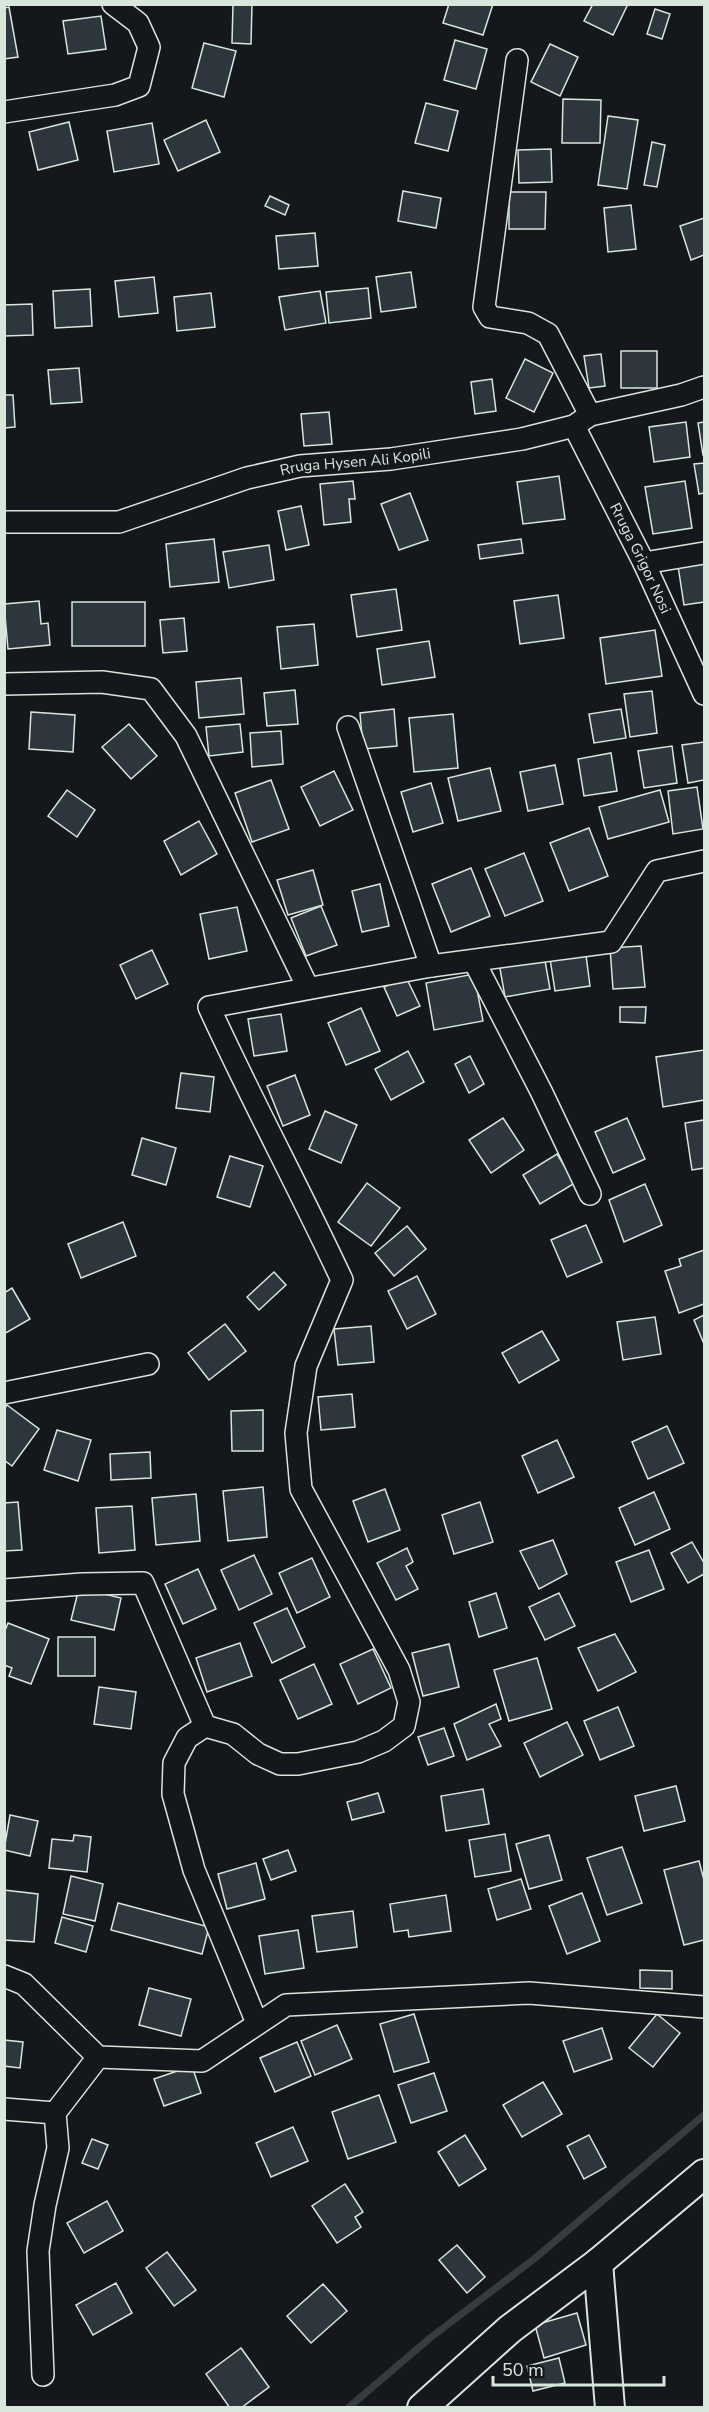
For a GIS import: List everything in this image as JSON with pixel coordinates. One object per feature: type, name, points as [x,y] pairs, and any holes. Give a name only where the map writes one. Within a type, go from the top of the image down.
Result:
[{"type":"main road","points":[[422,2408],[510,2329],[597,2263],[705,2174]]},
{"type":"main road","points":[[597,2263],[610,2408]]},
{"type":"street","points":[[4,112],[115,95],[139,86],[149,47],[138,23],[114,4]]},
{"type":"street","name":"Rruga Grigor Nosi","points":[[517,60],[484,307],[489,317],[528,323],[548,334],[582,420],[644,563],[705,694]]},
{"type":"street","name":"Rruga Hysen Ali Kopili","points":[[4,522],[119,522],[258,475],[300,466],[390,459],[522,439],[582,420],[705,387]]},
{"type":"street","points":[[644,563],[705,553]]},
{"type":"street","points":[[4,684],[102,682],[151,689],[186,736],[308,988]]},
{"type":"street","points":[[348,727],[430,966]]},
{"type":"street","points":[[205,1726],[232,1734],[258,1754],[280,1764],[298,1764],[358,1752],[384,1741],[404,1726],[409,1702],[399,1670],[301,1489],[296,1433],[306,1366],[342,1280],[314,1220],[248,1094],[209,1007],[430,966],[611,942],[657,871],[705,861]]},
{"type":"street","points":[[474,961],[541,1091],[590,1194]]},
{"type":"street","points":[[4,1393],[148,1364]]},
{"type":"street","points":[[4,1590],[82,1584],[143,1583],[205,1726]]},
{"type":"street","points":[[205,1726],[187,1738],[174,1763],[173,1794],[194,1870],[257,2023]]},
{"type":"street","points":[[4,1976],[24,1984],[98,2057],[202,2061],[286,2005],[529,1993],[705,2007]]},
{"type":"street","points":[[43,2375],[38,2251],[45,2205],[58,2148],[55,2113],[98,2057]]},
{"type":"street","points":[[4,2109],[55,2113]]},
{"type":"building","points":[[233,4],[252,4],[251,44],[232,43]]},
{"type":"building","points":[[449,4],[493,4],[483,35],[443,23]]},
{"type":"building","points":[[593,4],[628,4],[613,35],[584,21]]},
{"type":"building","points":[[9,7],[18,57],[4,59],[4,8]]},
{"type":"building","points":[[655,9],[670,14],[662,39],[647,34]]},
{"type":"building","points":[[101,16],[106,49],[68,54],[63,21]]},
{"type":"building","points":[[455,40],[487,49],[476,89],[444,80]]},
{"type":"building","points":[[204,43],[236,51],[224,97],[192,88]]},
{"type":"building","points":[[550,44],[578,57],[560,96],[531,82]]},
{"type":"building","points":[[563,99],[601,100],[600,143],[562,143]]},
{"type":"building","points":[[426,103],[458,111],[448,151],[415,143]]},
{"type":"building","points":[[608,116],[638,120],[627,189],[598,185]]},
{"type":"building","points":[[206,120],[220,152],[178,171],[164,140]]},
{"type":"building","points":[[69,122],[78,160],[38,170],[29,132]]},
{"type":"building","points":[[152,123],[159,164],[114,172],[107,131]]},
{"type":"building","points":[[652,142],[665,145],[657,187],[644,185]]},
{"type":"building","points":[[551,149],[552,182],[519,183],[518,150]]},
{"type":"building","points":[[403,191],[441,198],[436,228],[398,221]]},
{"type":"building","points":[[509,192],[546,192],[545,229],[509,229]]},
{"type":"building","points":[[270,196],[289,205],[285,215],[265,206]]},
{"type":"building","points":[[631,205],[636,249],[608,252],[604,208]]},
{"type":"building","points":[[704,218],[704,255],[691,260],[680,226]]},
{"type":"building","points":[[315,233],[318,266],[279,269],[276,236]]},
{"type":"building","points":[[411,272],[416,307],[381,312],[376,277]]},
{"type":"building","points":[[154,277],[158,313],[119,317],[115,281]]},
{"type":"building","points":[[368,288],[371,318],[329,323],[326,292]]},
{"type":"building","points":[[90,289],[92,326],[55,328],[53,291]]},
{"type":"building","points":[[320,291],[326,323],[285,330],[279,297]]},
{"type":"building","points":[[211,293],[215,327],[177,331],[174,297]]},
{"type":"building","points":[[32,304],[33,335],[4,336],[4,305]]},
{"type":"building","points":[[621,351],[657,351],[657,388],[621,388]]},
{"type":"building","points":[[601,354],[605,386],[589,388],[584,356]]},
{"type":"building","points":[[525,359],[553,373],[534,412],[506,398]]},
{"type":"building","points":[[79,368],[82,402],[51,404],[48,370]]},
{"type":"building","points":[[492,379],[496,411],[475,414],[471,382]]},
{"type":"building","points":[[4,395],[13,395],[15,427],[4,428]]},
{"type":"building","points":[[329,412],[332,444],[304,446],[301,414]]},
{"type":"building","points":[[686,422],[690,457],[654,462],[649,427]]},
{"type":"building","points":[[704,422],[704,455],[703,455],[698,423]]},
{"type":"building","points":[[704,463],[704,493],[699,494],[694,464]]},
{"type":"building","points":[[559,476],[565,519],[523,524],[517,482]]},
{"type":"building","points":[[353,481],[355,499],[349,499],[351,522],[324,525],[320,484]]},
{"type":"building","points":[[685,481],[692,528],[653,534],[645,487]]},
{"type":"building","points":[[410,493],[428,540],[399,550],[381,504]]},
{"type":"building","points":[[301,506],[309,545],[286,550],[278,511]]},
{"type":"building","points":[[214,539],[219,582],[170,587],[166,544]]},
{"type":"building","points":[[521,539],[523,553],[480,559],[478,545]]},
{"type":"building","points":[[269,545],[274,580],[229,588],[223,552]]},
{"type":"building","points":[[704,562],[704,602],[684,605],[678,566]]},
{"type":"building","points":[[396,589],[402,630],[357,637],[351,595]]},
{"type":"building","points":[[558,595],[564,638],[520,644],[514,601]]},
{"type":"building","points":[[39,601],[41,624],[48,623],[50,645],[8,649],[4,604]]},
{"type":"building","points":[[72,602],[145,602],[145,646],[72,646]]},
{"type":"building","points":[[184,618],[187,651],[163,653],[160,620]]},
{"type":"building","points":[[314,624],[318,665],[281,669],[277,627]]},
{"type":"building","points":[[655,630],[662,676],[606,684],[600,638]]},
{"type":"building","points":[[429,641],[435,677],[382,685],[377,649]]},
{"type":"building","points":[[241,678],[244,714],[199,718],[196,682]]},
{"type":"building","points":[[295,690],[298,724],[267,726],[264,693]]},
{"type":"building","points":[[652,691],[657,733],[630,737],[624,694]]},
{"type":"building","points":[[394,709],[397,746],[363,749],[360,713]]},
{"type":"building","points":[[621,709],[626,738],[594,743],[589,714]]},
{"type":"building","points":[[31,712],[75,715],[73,752],[29,749]]},
{"type":"building","points":[[453,714],[458,768],[414,772],[409,718]]},
{"type":"building","points":[[129,724],[157,756],[131,779],[102,747]]},
{"type":"building","points":[[240,724],[243,752],[209,756],[206,727]]},
{"type":"building","points":[[281,731],[283,764],[252,767],[250,733]]},
{"type":"building","points":[[704,742],[704,780],[688,783],[682,745]]},
{"type":"building","points":[[672,746],[677,783],[644,788],[638,751]]},
{"type":"building","points":[[611,753],[617,791],[584,796],[578,759]]},
{"type":"building","points":[[555,765],[563,804],[528,811],[520,772]]},
{"type":"building","points":[[490,768],[501,811],[458,821],[448,778]]},
{"type":"building","points":[[334,771],[353,810],[320,826],[301,787]]},
{"type":"building","points":[[271,780],[289,829],[252,842],[235,793]]},
{"type":"building","points":[[431,783],[443,823],[413,832],[401,792]]},
{"type":"building","points":[[697,787],[703,829],[673,834],[668,791]]},
{"type":"building","points":[[67,790],[95,810],[77,837],[48,816]]},
{"type":"building","points":[[660,790],[669,822],[608,839],[599,807]]},
{"type":"building","points":[[199,821],[217,854],[181,875],[164,841]]},
{"type":"building","points":[[589,828],[608,876],[569,891],[550,843]]},
{"type":"building","points":[[524,853],[543,901],[505,916],[485,869]]},
{"type":"building","points":[[471,868],[490,916],[451,932],[432,884]]},
{"type":"building","points":[[313,870],[323,905],[288,915],[277,880]]},
{"type":"building","points":[[380,884],[389,926],[362,932],[352,891]]},
{"type":"building","points":[[321,906],[337,945],[306,956],[291,918]]},
{"type":"building","points":[[237,907],[247,951],[209,959],[200,914]]},
{"type":"building","points":[[641,946],[645,987],[613,989],[610,948]]},
{"type":"building","points":[[585,947],[590,986],[555,991],[549,952]]},
{"type":"building","points":[[152,950],[168,984],[136,999],[120,965]]},
{"type":"building","points":[[544,955],[550,989],[505,997],[499,963]]},
{"type":"building","points":[[474,974],[483,1021],[434,1030],[426,983]]},
{"type":"building","points":[[406,977],[420,1006],[397,1016],[384,987]]},
{"type":"building","points":[[620,1007],[646,1007],[645,1023],[620,1022]]},
{"type":"building","points":[[361,1008],[380,1051],[346,1065],[328,1023]]},
{"type":"building","points":[[281,1014],[287,1051],[254,1056],[248,1019]]},
{"type":"building","points":[[704,1050],[704,1100],[663,1107],[656,1057]]},
{"type":"building","points":[[408,1051],[424,1082],[391,1100],[375,1069]]},
{"type":"building","points":[[470,1056],[484,1084],[469,1093],[455,1064]]},
{"type":"building","points":[[181,1073],[214,1077],[210,1112],[176,1108]]},
{"type":"building","points":[[295,1075],[310,1115],[283,1126],[267,1086]]},
{"type":"building","points":[[325,1111],[357,1125],[341,1163],[309,1149]]},
{"type":"building","points":[[503,1118],[524,1150],[491,1173],[469,1140]]},
{"type":"building","points":[[627,1118],[645,1159],[613,1173],[595,1132]]},
{"type":"building","points":[[704,1120],[704,1168],[692,1170],[685,1123]]},
{"type":"building","points":[[142,1138],[176,1148],[166,1185],[132,1175]]},
{"type":"building","points":[[557,1154],[575,1183],[540,1204],[523,1175]]},
{"type":"building","points":[[230,1156],[263,1166],[250,1207],[217,1197]]},
{"type":"building","points":[[367,1183],[400,1208],[371,1246],[338,1222]]},
{"type":"building","points":[[645,1184],[662,1225],[624,1242],[609,1200]]},
{"type":"building","points":[[123,1222],[136,1256],[81,1278],[68,1244]]},
{"type":"building","points":[[586,1225],[602,1262],[567,1277],[551,1240]]},
{"type":"building","points":[[407,1226],[426,1249],[394,1276],[375,1253]]},
{"type":"building","points":[[704,1250],[704,1304],[679,1313],[665,1271],[681,1266],[679,1259]]},
{"type":"building","points":[[274,1272],[286,1285],[259,1310],[247,1297]]},
{"type":"building","points":[[417,1276],[436,1314],[407,1329],[388,1291]]},
{"type":"building","points":[[12,1288],[30,1319],[4,1334],[4,1293]]},
{"type":"building","points":[[704,1315],[704,1344],[694,1320]]},
{"type":"building","points":[[655,1317],[661,1354],[623,1360],[617,1322]]},
{"type":"building","points":[[225,1324],[246,1351],[209,1380],[188,1353]]},
{"type":"building","points":[[371,1326],[374,1362],[338,1365],[334,1329]]},
{"type":"building","points":[[542,1331],[559,1360],[519,1383],[502,1353]]},
{"type":"building","points":[[352,1394],[355,1427],[321,1430],[318,1397]]},
{"type":"building","points":[[7,1405],[39,1429],[12,1466],[4,1460],[4,1409]]},
{"type":"building","points":[[263,1410],[263,1451],[232,1451],[231,1411]]},
{"type":"building","points":[[667,1426],[684,1463],[648,1479],[632,1442]]},
{"type":"building","points":[[57,1430],[91,1440],[78,1481],[44,1470]]},
{"type":"building","points":[[557,1440],[574,1477],[538,1493],[522,1456]]},
{"type":"building","points":[[150,1452],[151,1478],[111,1480],[110,1454]]},
{"type":"building","points":[[263,1487],[267,1537],[228,1541],[223,1491]]},
{"type":"building","points":[[385,1489],[400,1530],[368,1542],[353,1501]]},
{"type":"building","points":[[654,1492],[670,1529],[635,1545],[619,1508]]},
{"type":"building","points":[[196,1494],[200,1541],[156,1545],[152,1498]]},
{"type":"building","points":[[18,1502],[22,1550],[4,1551],[4,1503]]},
{"type":"building","points":[[480,1502],[493,1542],[454,1554],[442,1515]]},
{"type":"building","points":[[132,1506],[135,1550],[99,1553],[96,1508]]},
{"type":"building","points":[[553,1540],[567,1574],[539,1589],[520,1551]]},
{"type":"building","points":[[692,1542],[704,1563],[704,1574],[688,1583],[671,1553]]},
{"type":"building","points":[[407,1548],[413,1562],[406,1566],[418,1589],[396,1600],[377,1563]]},
{"type":"building","points":[[649,1550],[664,1589],[631,1602],[616,1562]]},
{"type":"building","points":[[254,1555],[272,1594],[239,1610],[221,1570]]},
{"type":"building","points":[[312,1558],[330,1597],[297,1613],[279,1573]]},
{"type":"building","points":[[198,1569],[216,1609],[183,1624],[165,1584]]},
{"type":"building","points":[[79,1588],[121,1598],[114,1630],[71,1620]]},
{"type":"building","points":[[496,1593],[507,1628],[479,1637],[469,1602]]},
{"type":"building","points":[[559,1593],[575,1626],[545,1640],[529,1607]]},
{"type":"building","points":[[287,1608],[305,1647],[272,1663],[254,1623]]},
{"type":"building","points":[[8,1623],[49,1639],[31,1684],[9,1676],[12,1668],[4,1665],[4,1633]]},
{"type":"building","points":[[615,1634],[636,1672],[598,1691],[578,1648]]},
{"type":"building","points":[[58,1637],[95,1637],[95,1676],[58,1676]]},
{"type":"building","points":[[240,1643],[252,1676],[207,1692],[196,1658]]},
{"type":"building","points":[[449,1644],[459,1687],[423,1696],[412,1653]]},
{"type":"building","points":[[373,1649],[391,1688],[358,1704],[340,1664]]},
{"type":"building","points":[[537,1658],[552,1709],[509,1721],[494,1670]]},
{"type":"building","points":[[314,1664],[332,1704],[298,1719],[280,1680]]},
{"type":"building","points":[[99,1687],[136,1692],[131,1729],[94,1724]]},
{"type":"building","points":[[496,1704],[501,1719],[489,1724],[501,1746],[467,1760],[454,1724]]},
{"type":"building","points":[[618,1707],[634,1746],[600,1760],[584,1721]]},
{"type":"building","points":[[567,1722],[583,1755],[540,1777],[524,1743]]},
{"type":"building","points":[[444,1728],[454,1756],[428,1765],[418,1737]]},
{"type":"building","points":[[676,1786],[685,1821],[644,1831],[635,1796]]},
{"type":"building","points":[[483,1789],[489,1824],[446,1831],[441,1796]]},
{"type":"building","points":[[378,1793],[384,1812],[352,1820],[347,1802]]},
{"type":"building","points":[[10,1815],[38,1821],[30,1856],[4,1850]]},
{"type":"building","points":[[505,1834],[511,1871],[475,1877],[469,1840]]},
{"type":"building","points":[[74,1835],[91,1837],[87,1872],[49,1868],[52,1839],[73,1841]]},
{"type":"building","points":[[549,1835],[562,1880],[529,1889],[516,1844]]},
{"type":"building","points":[[622,1847],[642,1903],[607,1915],[587,1858]]},
{"type":"building","points":[[288,1850],[296,1871],[271,1880],[263,1859]]},
{"type":"building","points":[[699,1861],[704,1880],[704,1940],[684,1945],[664,1870]]},
{"type":"building","points":[[256,1863],[265,1899],[227,1909],[218,1874]]},
{"type":"building","points":[[71,1876],[103,1884],[95,1921],[63,1914]]},
{"type":"building","points":[[521,1879],[531,1909],[497,1920],[488,1889]]},
{"type":"building","points":[[4,1890],[38,1894],[34,1942],[4,1940]]},
{"type":"building","points":[[582,1893],[600,1941],[567,1954],[549,1906]]},
{"type":"building","points":[[446,1895],[451,1931],[409,1937],[408,1930],[394,1932],[390,1904]]},
{"type":"building","points":[[118,1903],[209,1927],[202,1954],[111,1930]]},
{"type":"building","points":[[353,1911],[357,1947],[317,1952],[312,1916]]},
{"type":"building","points":[[62,1917],[93,1926],[86,1952],[55,1943]]},
{"type":"building","points":[[298,1930],[304,1968],[265,1974],[259,1936]]},
{"type":"building","points":[[640,1970],[672,1971],[672,1989],[640,1988]]},
{"type":"building","points":[[149,1988],[191,1999],[181,2036],[139,2025]]},
{"type":"building","points":[[414,2014],[429,2062],[394,2072],[380,2024]]},
{"type":"building","points":[[657,2014],[680,2033],[653,2067],[629,2048]]},
{"type":"building","points":[[337,2025],[352,2059],[315,2075],[301,2041]]},
{"type":"building","points":[[602,2028],[612,2059],[574,2072],[563,2041]]},
{"type":"building","points":[[4,2040],[23,2042],[20,2068],[4,2066]]},
{"type":"building","points":[[297,2042],[311,2076],[275,2092],[260,2058]]},
{"type":"building","points":[[192,2066],[201,2093],[164,2106],[154,2079]]},
{"type":"building","points":[[434,2073],[447,2111],[411,2123],[398,2085]]},
{"type":"building","points":[[543,2082],[562,2114],[522,2137],[503,2105]]},
{"type":"building","points":[[379,2095],[396,2142],[348,2159],[332,2112]]},
{"type":"building","points":[[293,2127],[308,2161],[271,2177],[256,2143]]},
{"type":"building","points":[[465,2135],[486,2169],[459,2186],[438,2152]]},
{"type":"building","points":[[589,2135],[606,2167],[584,2179],[567,2146]]},
{"type":"building","points":[[92,2139],[108,2145],[98,2169],[82,2163]]},
{"type":"building","points":[[345,2184],[363,2212],[355,2217],[361,2227],[337,2243],[312,2206]]},
{"type":"building","points":[[107,2201],[123,2231],[84,2253],[67,2223]]},
{"type":"building","points":[[457,2245],[485,2277],[467,2293],[439,2260]]},
{"type":"building","points":[[167,2252],[196,2290],[174,2306],[146,2268]]},
{"type":"building","points":[[116,2283],[132,2313],[93,2335],[76,2305]]},
{"type":"building","points":[[323,2284],[347,2311],[311,2343],[287,2316]]},
{"type":"building","points":[[577,2313],[586,2345],[544,2358],[535,2325]]},
{"type":"building","points":[[241,2348],[269,2387],[241,2408],[230,2408],[206,2374]]},
{"type":"building","points":[[559,2358],[565,2383],[533,2391],[527,2366]]},
{"type":"waterway","points":[[348,2408],[430,2338],[534,2259],[704,2115]]}]
